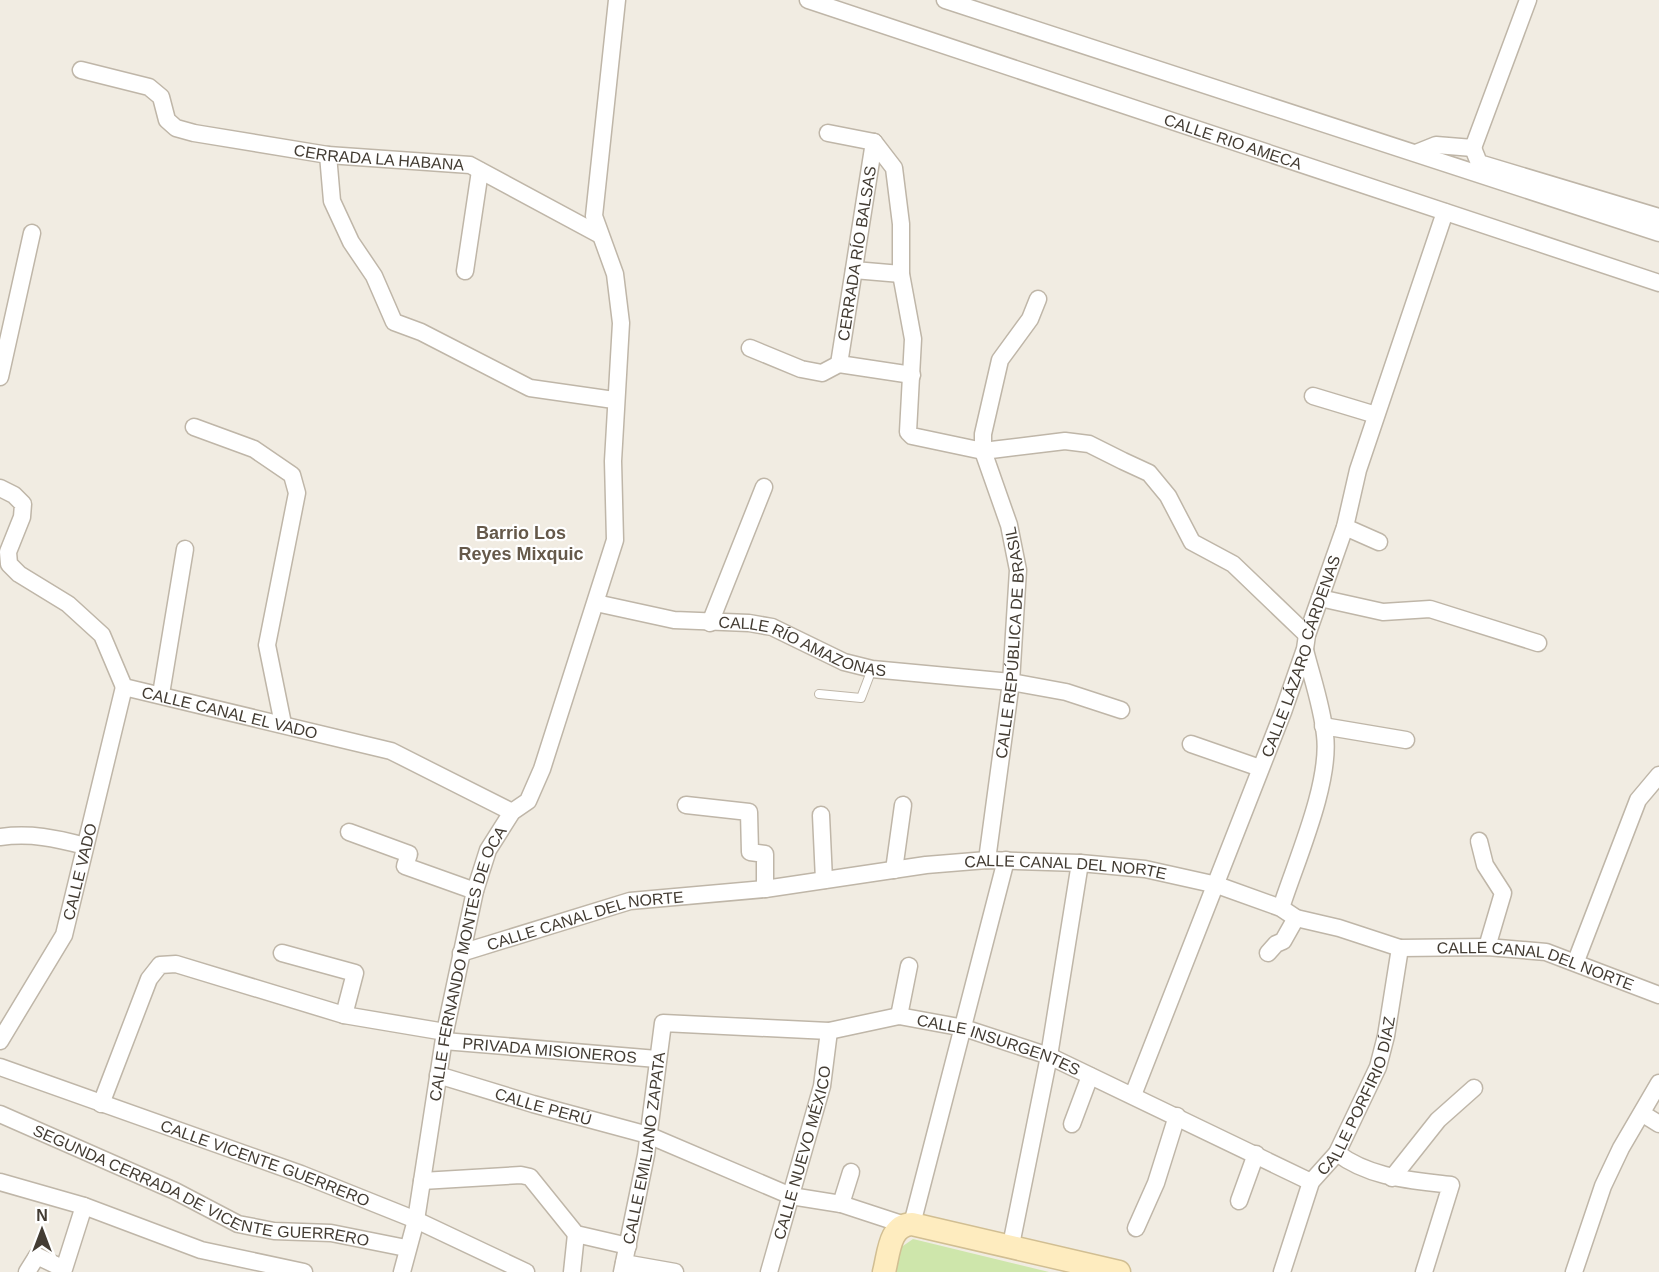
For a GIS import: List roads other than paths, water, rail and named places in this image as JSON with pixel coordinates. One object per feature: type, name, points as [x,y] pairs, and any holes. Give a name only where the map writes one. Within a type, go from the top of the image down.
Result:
[{"type":"main road","points":[[884,1272],[895,1230],[907,1224],[1011,1245],[1119,1272]]},
{"type":"street","points":[[596,603],[615,540],[614,400],[621,323],[615,274],[609,252],[594,216],[617,0]]},
{"type":"street","name":"CALLE RIO AMECA","points":[[808,0],[1659,284]]},
{"type":"street","points":[[945,0],[1659,233]]},
{"type":"street","points":[[1528,0],[1473,148],[1479,163],[1659,217]]},
{"type":"street","name":"CERRADA LA HABANA","points":[[81,70],[149,87],[161,97],[167,120],[176,128],[328,155],[459,163],[480,171],[600,235]]},
{"type":"street","points":[[828,133],[874,142],[894,168],[901,224],[901,274],[913,339],[908,432],[952,446],[983,452],[1065,441],[1089,444],[1149,473],[1168,496],[1192,542],[1233,564],[1306,642],[1323,726],[1324,749],[1316,800],[1281,908]]},
{"type":"street","name":"CERRADA RÍO BALSAS","points":[[839,364],[874,142]]},
{"type":"street","points":[[1416,153],[1436,145],[1473,148]]},
{"type":"street","points":[[328,155],[332,201],[351,242],[374,276],[394,322],[421,332],[530,388],[614,400]]},
{"type":"street","points":[[465,271],[480,171]]},
{"type":"street","name":"CALLE LÁZARO CÁRDENAS","points":[[1133,1095],[1216,885],[1306,642],[1345,527],[1358,470],[1445,212]]},
{"type":"street","points":[[0,378],[32,233]]},
{"type":"street","points":[[854,270],[901,274]]},
{"type":"street","name":"CALLE REPÚBLICA DE BRASIL","points":[[987,860],[1011,682],[1018,570],[1009,525],[983,452],[983,434],[1000,360],[1030,319],[1038,298]]},
{"type":"street","points":[[750,348],[801,369],[822,373],[839,364],[912,375]]},
{"type":"street","points":[[1313,396],[1376,415]]},
{"type":"street","points":[[194,427],[254,449],[292,475],[297,493],[267,645],[283,724]]},
{"type":"street","points":[[710,623],[764,487]]},
{"type":"street","name":"CALLE CANAL EL VADO","points":[[0,488],[14,495],[23,504],[22,517],[8,552],[9,564],[19,574],[68,604],[102,635],[124,687],[161,694],[391,752],[512,812]]},
{"type":"street","points":[[1345,527],[1379,542]]},
{"type":"street","points":[[161,694],[185,549]]},
{"type":"street","points":[[1320,598],[1383,612],[1430,609],[1538,643]]},
{"type":"street","name":"CALLE RÍO AMAZONAS","points":[[596,603],[674,620],[749,623],[772,627],[844,662],[872,669],[1011,682],[1066,692],[1121,710]]},
{"type":"street","name":"CALLE FERNANDO MONTES DE OCA","points":[[402,1272],[406,1248],[416,1220],[438,1075],[475,891],[488,849],[512,812],[528,801],[542,769],[567,685],[596,603]]},
{"type":"street","name":"CALLE VADO","points":[[0,1041],[64,935],[124,687]]},
{"type":"street","points":[[1323,726],[1407,740]]},
{"type":"street","points":[[1191,744],[1260,768]]},
{"type":"street","points":[[1576,961],[1638,800],[1659,775]]},
{"type":"street","points":[[686,805],[749,812],[750,852],[765,854],[765,889]]},
{"type":"street","points":[[894,870],[903,805]]},
{"type":"street","points":[[821,814],[824,880]]},
{"type":"street","points":[[349,832],[409,854],[405,866],[475,891]]},
{"type":"street","points":[[0,837],[23,834],[50,836],[85,846]]},
{"type":"street","points":[[1479,841],[1485,865],[1503,893],[1487,947]]},
{"type":"street","points":[[907,1224],[964,1028],[1006,860]]},
{"type":"street","name":"CALLE CANAL DEL NORTE","points":[[461,953],[630,901],[765,889],[894,870],[1006,860],[1145,869],[1216,885],[1281,908],[1296,918],[1339,928],[1400,948],[1487,947],[1546,952],[1576,961],[1659,996]]},
{"type":"street","points":[[1011,1245],[1050,1056],[1080,863]]},
{"type":"street","points":[[1268,953],[1276,944],[1283,941],[1296,918]]},
{"type":"street","name":"CALLE PORFIRIO DÍAZ","points":[[1282,1272],[1311,1182],[1337,1153],[1378,1067],[1386,1036],[1400,948]]},
{"type":"street","points":[[282,953],[355,973],[344,1014]]},
{"type":"street","name":"PRIVADA MISIONEROS","points":[[101,1104],[149,979],[160,965],[176,964],[344,1014],[445,1036],[657,1059]]},
{"type":"street","points":[[899,1016],[909,966]]},
{"type":"street","name":"CALLE INSURGENTES","points":[[663,1023],[829,1031],[899,1016],[964,1028],[1050,1056],[1311,1182]]},
{"type":"street","name":"CALLE EMILIANO ZAPATA","points":[[623,1268],[648,1135],[663,1023]]},
{"type":"street","name":"CALLE NUEVO MÉXICO","points":[[769,1272],[822,1086],[829,1031]]},
{"type":"street","name":"CALLE VICENTE GUERRERO","points":[[0,1067],[301,1174],[416,1220],[526,1272]]},
{"type":"street","name":"CALLE PERÚ","points":[[438,1075],[648,1135],[791,1196],[841,1204],[907,1224]]},
{"type":"street","points":[[1072,1124],[1090,1076]]},
{"type":"street","points":[[1574,1272],[1603,1186],[1621,1148],[1643,1114],[1659,1083]]},
{"type":"street","points":[[1392,1178],[1438,1120],[1474,1089]]},
{"type":"street","name":"SEGUNDA CERRADA DE VICENTE GUERRERO","points":[[0,1114],[175,1191],[238,1224],[274,1231],[332,1233],[406,1248]]},
{"type":"street","points":[[1643,1114],[1659,1124]]},
{"type":"street","points":[[1136,1228],[1156,1183],[1178,1116]]},
{"type":"street","points":[[1337,1153],[1353,1165],[1392,1178],[1450,1185],[1424,1272]]},
{"type":"street","points":[[1239,1201],[1256,1154]]},
{"type":"street","points":[[841,1204],[851,1172]]},
{"type":"street","points":[[422,1181],[521,1175],[530,1177],[576,1234],[628,1246]]},
{"type":"street","points":[[0,1182],[84,1206],[201,1250],[303,1272]]},
{"type":"street","points":[[27,1272],[37,1256],[64,1269],[84,1206]]},
{"type":"street","points":[[572,1272],[576,1234]]},
{"type":"street","points":[[623,1268],[670,1272]]},
{"type":"lane","points":[[819,694],[861,698],[872,669]]},
{"type":"district","name":"Barrio Los Reyes Mixquic","points":[[521,543]]}]
